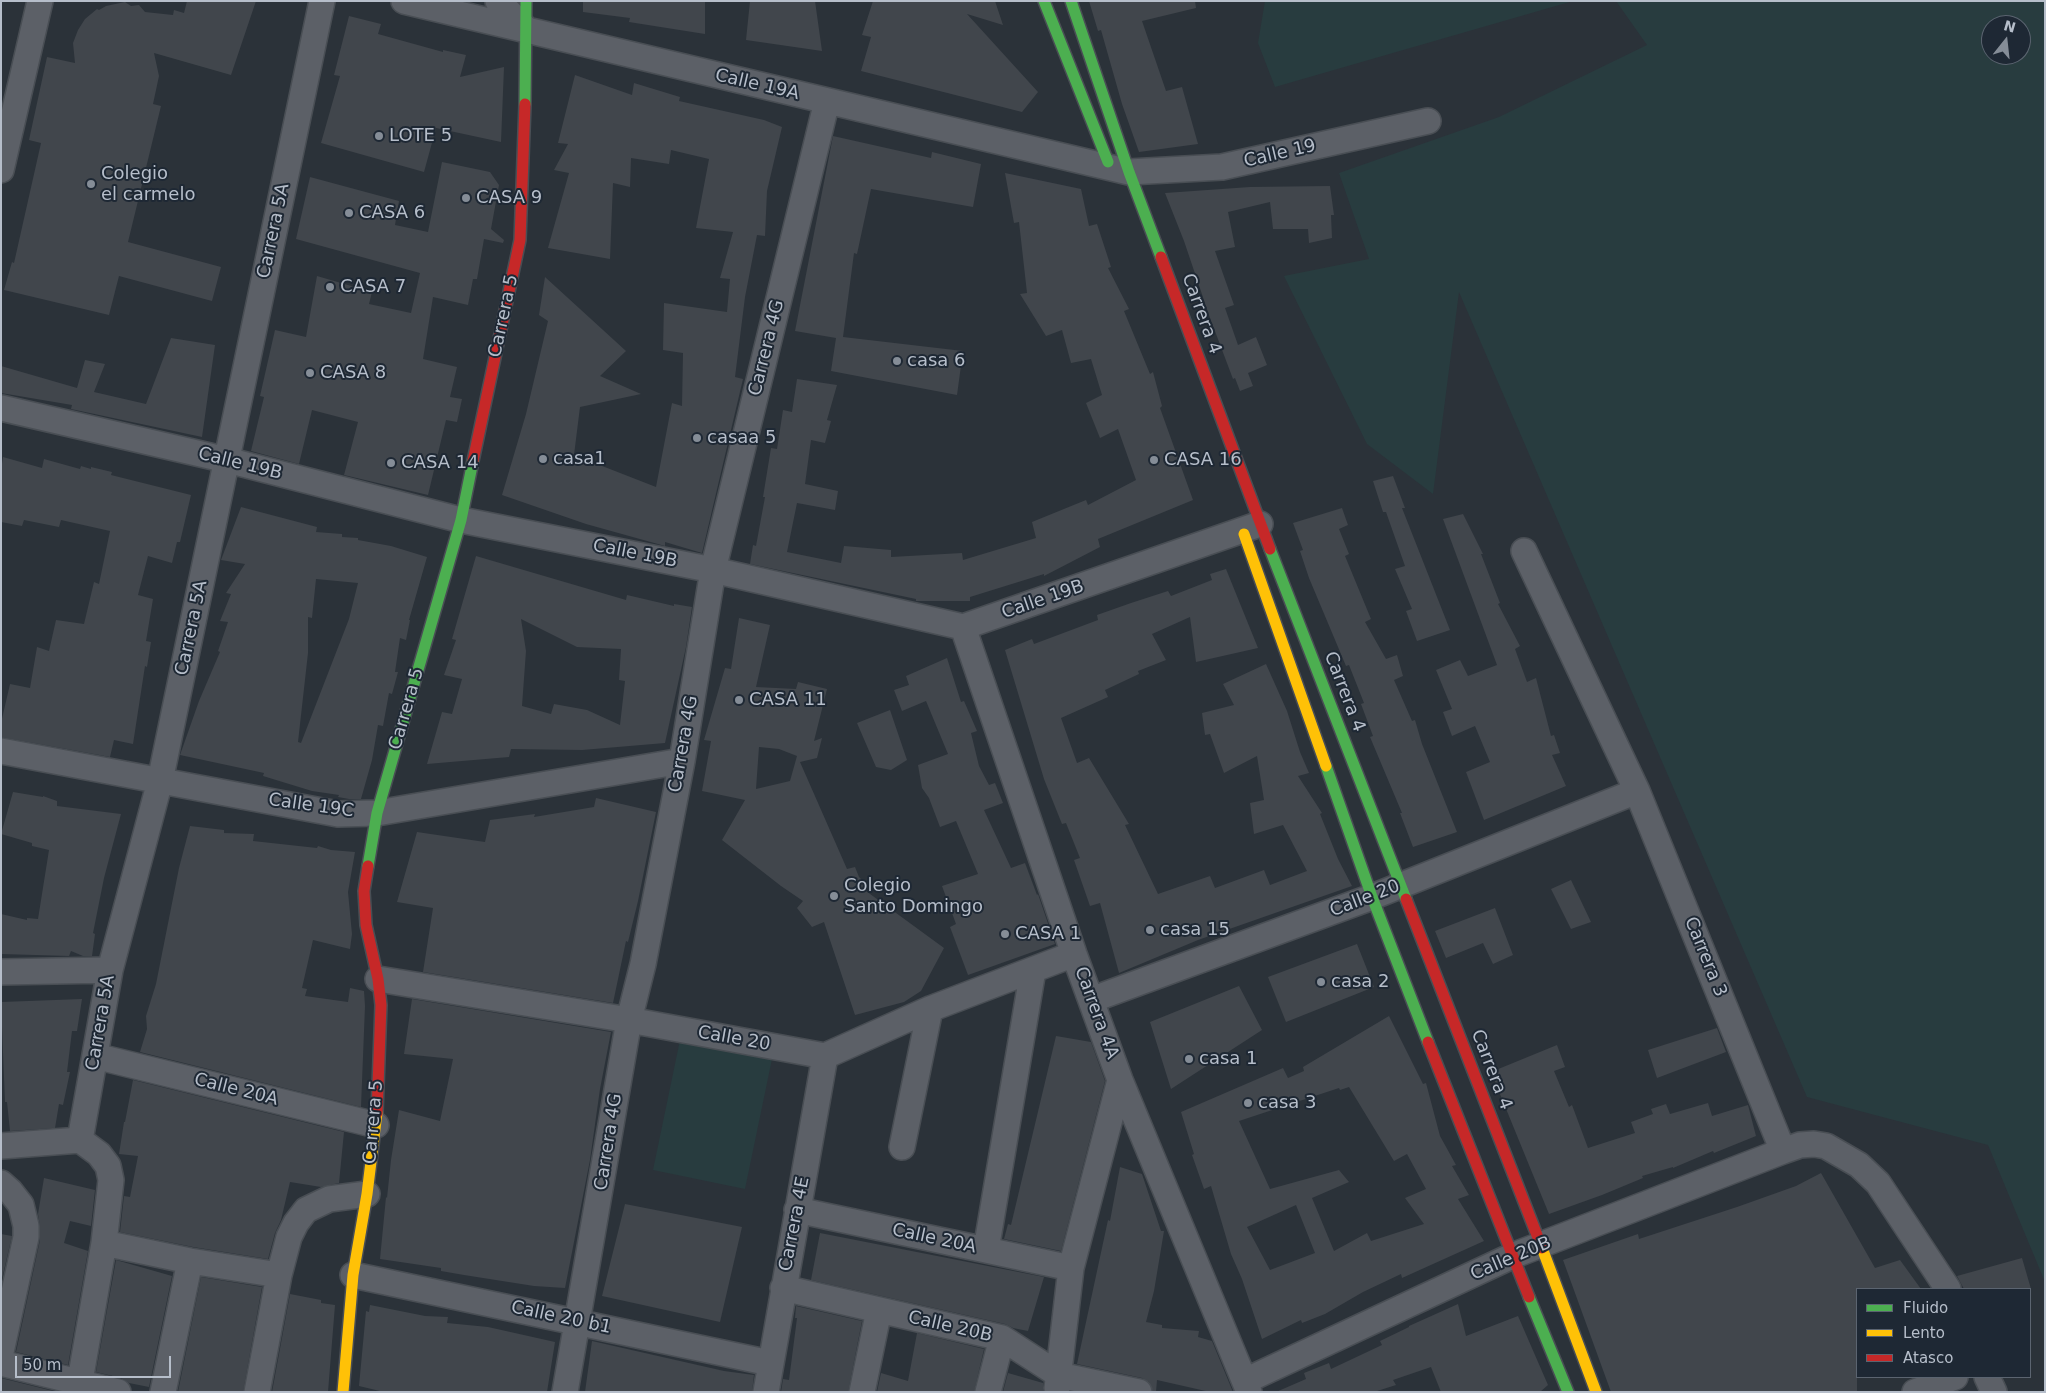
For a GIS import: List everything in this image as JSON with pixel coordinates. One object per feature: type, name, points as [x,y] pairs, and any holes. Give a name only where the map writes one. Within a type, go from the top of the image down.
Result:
[{"type":"main road","name":"Carrera 5","points":[[343,1392],[353,1275],[367,1194],[376,1124],[380,1005],[378,978],[366,926],[364,891],[377,813],[461,520],[520,240],[527,30],[526,1]]},
{"type":"main road","name":"Carrera 4","points":[[1044,1],[1118,172],[1248,526],[1372,897],[1512,1256],[1568,1392]]},
{"type":"main road","name":"Carrera 4","points":[[1071,1],[1118,172]]},
{"type":"main road","name":"Carrera 4","points":[[1248,526],[1400,885],[1541,1245],[1596,1392]]},
{"type":"street","points":[[1,170],[40,1]]},
{"type":"street","name":"Carrera 5A","points":[[80,1140],[110,970],[160,781],[322,1]]},
{"type":"street","name":"Calle 19A","points":[[404,1],[1118,172]]},
{"type":"street","points":[[498,1],[527,30]]},
{"type":"street","name":"Carrera 4G","points":[[565,1392],[579,1321],[629,1020],[642,964],[682,761],[713,570],[827,101]]},
{"type":"street","name":"Calle 19","points":[[1118,172],[1222,167],[1428,121]]},
{"type":"street","name":"Calle 19B","points":[[1,408],[227,460],[461,520],[713,570],[963,627],[1248,526]]},
{"type":"street","name":"Carrera 3","points":[[1524,551],[1637,790],[1784,1151]]},
{"type":"street","name":"Carrera 4A","points":[[963,627],[1074,954],[1120,1080],[1247,1386]]},
{"type":"street","name":"Calle 19C","points":[[1,751],[338,814],[377,813],[682,761]]},
{"type":"street","name":"Calle 20","points":[[1091,1000],[1372,897],[1637,790]]},
{"type":"street","points":[[825,1056],[930,1009],[1074,954]]},
{"type":"street","points":[[1,972],[110,970]]},
{"type":"street","points":[[986,1250],[1033,970]]},
{"type":"street","name":"Calle 20","points":[[378,978],[629,1020],[825,1056]]},
{"type":"street","points":[[902,1147],[930,1009]]},
{"type":"street","name":"Calle 20A","points":[[95,1056],[376,1124]]},
{"type":"street","name":"Carrera 4E","points":[[766,1392],[782,1288],[798,1210],[825,1056]]},
{"type":"street","points":[[1058,1383],[1072,1268],[1120,1080]]},
{"type":"street","points":[[1,1146],[80,1140],[99,1154],[108,1166],[111,1180],[104,1243],[80,1381]]},
{"type":"street","points":[[1784,1151],[1800,1145],[1814,1144],[1826,1146],[1859,1165],[1878,1183],[1947,1288]]},
{"type":"street","name":"Calle 20B","points":[[1247,1386],[1512,1256],[1784,1151]]},
{"type":"street","points":[[1,1184],[10,1191],[21,1205],[26,1226],[26,1237],[1,1352]]},
{"type":"street","points":[[257,1392],[279,1274],[296,1223],[306,1210],[329,1199],[367,1194]]},
{"type":"street","name":"Calle 20A","points":[[798,1210],[1072,1268]]},
{"type":"street","points":[[104,1243],[190,1261],[279,1274]]},
{"type":"street","points":[[163,1392],[190,1261]]},
{"type":"street","name":"Calle 20 b1","points":[[353,1275],[579,1321],[770,1363]]},
{"type":"street","name":"Calle 20B","points":[[782,1288],[1002,1338],[1058,1383],[1139,1392]]},
{"type":"street","points":[[862,1392],[879,1310]]},
{"type":"street","points":[[988,1392],[1002,1338]]},
{"type":"street","points":[[1,1363],[80,1381],[118,1392]]},
{"type":"street","points":[[1915,1392],[1952,1378]]},
{"type":"street","points":[[1988,1378],[1994,1392]]},
{"type":"green space","points":[[1265,1],[1573,1],[1275,87],[1258,43]]},
{"type":"green space","points":[[1616,1],[2045,1],[2045,1282],[1988,1145],[1807,1097],[1459,292],[1433,494],[1367,444],[1284,276],[1369,259],[1339,173],[1499,117],[1647,45]]},
{"type":"green space","points":[[680,1040],[772,1059],[745,1189],[653,1170]]},
{"type":"building","name":"Colegio el carmelo","points":[[187,1],[256,1],[231,75],[154,53],[159,76],[153,104],[161,106],[128,242],[221,267],[212,301],[119,276],[109,315],[4,290],[12,262],[14,263],[41,143],[29,140],[47,57],[75,63],[73,43],[78,30],[85,19],[97,9],[125,2],[131,6],[139,5],[145,12],[173,15],[174,10],[184,13]]},
{"type":"building","points":[[583,1],[705,1],[705,34],[629,22],[630,18],[583,12]]},
{"type":"building","points":[[750,1],[815,1],[822,51],[746,40]]},
{"type":"building","points":[[873,1],[995,1],[1003,25],[967,14],[1038,92],[1022,112],[861,71],[871,37],[862,35]]},
{"type":"building","points":[[1089,1],[1195,1],[1196,8],[1142,21],[1166,91],[1182,87],[1198,144],[1139,152],[1122,104],[1101,30],[1098,31]]},
{"type":"building","points":[[349,16],[381,24],[378,34],[443,52],[443,50],[466,55],[460,77],[504,67],[501,142],[436,128],[424,172],[321,143],[340,76],[334,75]]},
{"type":"building","points":[[575,75],[632,95],[634,83],[680,97],[679,101],[764,120],[782,127],[767,191],[765,236],[757,235],[745,297],[735,377],[743,379],[702,553],[665,542],[665,546],[586,524],[502,495],[526,414],[548,321],[539,315],[545,277],[626,351],[600,376],[641,394],[580,407],[574,455],[656,487],[672,403],[682,406],[683,353],[663,350],[664,303],[727,312],[730,279],[720,278],[733,232],[696,228],[709,159],[671,150],[669,164],[631,158],[630,187],[613,183],[610,259],[548,248],[569,173],[554,170],[568,144],[558,143]]},
{"type":"building","points":[[833,136],[931,158],[932,152],[981,164],[973,207],[871,189],[857,254],[854,253],[843,337],[963,351],[957,395],[831,371],[836,338],[795,331]]},
{"type":"building","points":[[442,162],[490,172],[499,185],[491,229],[504,240],[503,243],[484,239],[477,279],[473,279],[468,305],[433,297],[423,359],[457,367],[450,397],[462,399],[457,422],[446,420],[428,495],[344,475],[358,422],[312,410],[299,464],[251,451],[264,397],[260,396],[275,330],[306,337],[317,276],[372,292],[369,304],[411,313],[420,273],[296,239],[310,177],[399,201],[395,225],[428,232]]},
{"type":"building","points":[[1005,173],[1081,189],[1089,226],[1097,224],[1111,267],[1108,268],[1129,309],[1124,311],[1150,374],[1153,372],[1162,406],[1160,408],[1193,500],[1098,539],[1100,547],[1044,576],[1044,574],[970,597],[970,601],[916,601],[916,599],[750,564],[753,545],[756,546],[765,497],[763,497],[771,448],[777,449],[783,410],[792,412],[797,379],[837,385],[827,420],[831,421],[825,443],[811,440],[805,484],[838,491],[835,510],[797,503],[787,552],[841,563],[844,546],[891,550],[891,557],[962,553],[963,560],[1036,538],[1032,522],[1086,500],[1088,505],[1136,480],[1118,429],[1100,438],[1086,403],[1102,395],[1091,359],[1071,363],[1062,330],[1046,336],[1020,294],[1027,293],[1019,222],[1014,223]]},
{"type":"building","points":[[1330,186],[1334,215],[1331,215],[1332,238],[1309,243],[1308,229],[1273,229],[1270,202],[1228,212],[1235,247],[1215,251],[1234,305],[1225,308],[1238,345],[1256,337],[1267,365],[1248,373],[1253,386],[1240,391],[1235,378],[1233,379],[1165,193],[1250,187]]},
{"type":"building","points":[[171,338],[215,345],[202,437],[71,409],[72,405],[1,393],[1,366],[77,388],[85,360],[105,364],[94,392],[146,404]]},
{"type":"building","points":[[3,457],[42,468],[44,459],[80,469],[81,466],[91,469],[91,467],[112,472],[111,475],[191,495],[180,542],[177,542],[172,563],[148,556],[138,595],[153,599],[146,641],[151,642],[147,667],[145,666],[133,744],[114,740],[110,757],[1,737],[1,723],[10,684],[30,688],[37,647],[49,651],[56,620],[84,624],[94,582],[99,584],[110,531],[61,520],[59,527],[24,520],[22,526],[1,522],[1,470]]},
{"type":"building","points":[[1393,476],[1405,508],[1402,508],[1450,630],[1417,641],[1406,611],[1412,609],[1395,569],[1405,566],[1386,512],[1383,512],[1373,481]]},
{"type":"building","points":[[241,507],[317,527],[316,532],[342,534],[342,537],[358,538],[358,540],[391,546],[427,557],[409,620],[406,640],[400,638],[395,672],[398,672],[392,694],[389,693],[383,726],[378,725],[372,760],[361,799],[349,799],[338,797],[339,795],[312,791],[263,776],[264,773],[180,755],[199,701],[220,652],[218,651],[228,622],[220,621],[231,594],[226,593],[245,564],[221,560]],"holes":[[[316,579],[358,583],[349,619],[301,743],[298,742],[308,653],[308,617],[312,618]]]},
{"type":"building","points":[[1342,508],[1348,525],[1339,529],[1349,554],[1345,556],[1371,619],[1365,622],[1386,659],[1397,655],[1403,676],[1394,680],[1412,721],[1415,720],[1422,744],[1457,832],[1413,847],[1400,813],[1402,813],[1370,737],[1373,736],[1361,704],[1364,703],[1349,665],[1346,666],[1309,578],[1300,551],[1303,550],[1293,523]]},
{"type":"building","points":[[1463,514],[1483,554],[1481,554],[1500,603],[1498,604],[1520,646],[1515,649],[1527,682],[1536,678],[1551,736],[1554,735],[1560,753],[1552,755],[1566,786],[1484,820],[1466,772],[1490,762],[1475,726],[1452,736],[1443,712],[1452,709],[1436,670],[1460,660],[1468,676],[1497,665],[1443,519]]},
{"type":"building","points":[[476,556],[626,600],[627,595],[674,606],[674,604],[692,607],[686,647],[665,743],[582,750],[511,749],[509,757],[427,764],[442,712],[452,714],[462,679],[444,675],[456,640],[452,639]],"holes":[[[521,619],[577,647],[621,649],[619,680],[625,681],[620,725],[587,710],[554,704],[551,714],[522,706],[526,651]]]},
{"type":"building","points":[[1226,569],[1258,648],[1196,662],[1190,617],[1152,634],[1166,660],[1138,671],[1139,674],[1105,690],[1108,697],[1061,718],[1077,763],[1089,758],[1129,824],[1125,825],[1158,894],[1210,876],[1215,888],[1264,870],[1270,885],[1307,871],[1283,825],[1254,834],[1250,803],[1264,800],[1257,756],[1224,773],[1210,734],[1205,735],[1202,713],[1234,705],[1223,684],[1266,664],[1287,711],[1309,773],[1298,776],[1322,813],[1320,814],[1338,859],[1352,886],[1198,940],[1119,973],[1100,903],[1090,906],[1074,860],[1080,858],[1066,823],[1062,824],[1044,779],[1005,650],[1032,639],[1034,644],[1098,620],[1097,615],[1131,603],[1168,591],[1171,596],[1212,580],[1210,574]]},
{"type":"building","name":"Colegio Santo Domingo","points":[[739,618],[770,625],[756,687],[796,689],[798,682],[827,689],[814,741],[822,738],[817,758],[800,762],[847,869],[855,867],[859,877],[869,887],[866,891],[944,948],[921,991],[904,1002],[855,1015],[824,922],[812,927],[797,908],[803,901],[722,840],[745,800],[702,791],[711,741],[704,740],[725,668],[731,669]],"holes":[[[759,747],[779,749],[797,756],[790,781],[756,789]]]},
{"type":"building","points":[[947,658],[961,702],[964,701],[977,731],[971,733],[979,766],[989,785],[995,783],[1003,803],[984,810],[1011,868],[1025,863],[1055,944],[968,975],[950,927],[956,924],[942,886],[978,874],[956,821],[940,827],[929,798],[922,788],[918,765],[948,754],[926,701],[902,711],[894,690],[909,685],[906,676]]},
{"type":"building","points":[[890,710],[907,760],[891,770],[876,767],[857,723]]},
{"type":"building","points":[[13,792],[43,796],[57,801],[57,806],[121,814],[104,878],[93,933],[95,934],[92,956],[83,956],[71,951],[69,956],[1,954],[1,914],[27,920],[27,918],[38,919],[49,850],[32,846],[32,843],[1,834]]},
{"type":"building","points":[[596,798],[656,812],[638,901],[628,942],[626,941],[613,1003],[423,972],[433,908],[397,902],[417,832],[485,842],[490,820],[535,814],[534,817],[594,807]]},
{"type":"building","points":[[190,826],[224,830],[224,833],[254,834],[253,841],[317,848],[318,846],[331,850],[355,852],[348,892],[352,934],[350,949],[313,940],[302,988],[307,989],[305,996],[348,1002],[350,988],[364,991],[361,1107],[140,1052],[147,1029],[146,1016],[156,984],[179,868]]},
{"type":"building","points":[[1571,880],[1591,922],[1571,929],[1551,889]]},
{"type":"building","points":[[1495,908],[1513,955],[1493,964],[1483,943],[1446,958],[1435,931]]},
{"type":"building","name":"casa 2","points":[[1357,944],[1374,987],[1286,1022],[1268,977]]},
{"type":"building","name":"casa 1","points":[[1239,986],[1262,1030],[1171,1089],[1150,1022]]},
{"type":"building","points":[[82,999],[77,1031],[72,1031],[67,1072],[70,1072],[63,1105],[59,1104],[55,1128],[10,1131],[7,1102],[5,1102],[1,1002]]},
{"type":"building","points":[[412,999],[611,1032],[600,1089],[590,1160],[565,1288],[534,1286],[441,1271],[441,1268],[380,1259],[386,1197],[399,1110],[440,1121],[453,1059],[404,1054]]},
{"type":"building","points":[[1389,1016],[1423,1084],[1426,1083],[1440,1136],[1456,1165],[1452,1166],[1469,1195],[1458,1199],[1484,1241],[1402,1278],[1401,1274],[1363,1292],[1325,1314],[1302,1323],[1301,1320],[1262,1339],[1242,1279],[1231,1254],[1211,1186],[1204,1189],[1192,1155],[1194,1154],[1181,1112],[1283,1068],[1288,1078],[1304,1071],[1303,1067]],"holes":[[[1349,1087],[1394,1161],[1407,1154],[1426,1189],[1405,1198],[1424,1224],[1371,1241],[1367,1233],[1334,1251],[1312,1198],[1349,1182],[1339,1170],[1270,1189],[1239,1121],[1339,1088],[1340,1090]],[[1296,1205],[1315,1253],[1270,1270],[1247,1227]]]},
{"type":"building","points":[[1717,1028],[1726,1052],[1657,1078],[1648,1050]]},
{"type":"building","points":[[1056,1036],[1091,1042],[1105,1081],[1061,1251],[1004,1239],[1008,1224],[1011,1225]]},
{"type":"building","points":[[1557,1045],[1565,1067],[1554,1071],[1569,1107],[1572,1105],[1588,1148],[1635,1133],[1631,1122],[1653,1114],[1651,1109],[1666,1104],[1670,1114],[1708,1103],[1712,1116],[1748,1105],[1756,1136],[1673,1168],[1642,1176],[1643,1178],[1602,1195],[1549,1214],[1491,1072]]},
{"type":"building","points":[[133,1080],[344,1132],[339,1183],[321,1187],[290,1182],[281,1220],[275,1233],[268,1259],[193,1247],[120,1232],[124,1196],[130,1197],[138,1156],[119,1154]]},
{"type":"building","points":[[1120,1167],[1142,1174],[1161,1231],[1164,1231],[1154,1291],[1146,1322],[1162,1325],[1162,1328],[1199,1331],[1198,1337],[1212,1341],[1233,1392],[1210,1392],[1157,1380],[1156,1392],[1153,1392],[1149,1382],[1142,1378],[1077,1364],[1108,1220],[1110,1221]]},
{"type":"building","points":[[1821,1173],[1875,1268],[1900,1260],[1920,1288],[1856,1288],[1857,1392],[1611,1392],[1563,1260],[1638,1234],[1639,1239],[1796,1186]]},
{"type":"building","points":[[44,1178],[95,1190],[91,1226],[70,1221],[64,1243],[88,1251],[68,1365],[16,1352],[40,1240],[38,1214]]},
{"type":"building","points":[[625,1204],[742,1227],[720,1322],[602,1296]]},
{"type":"building","points":[[820,1233],[1044,1277],[1028,1331],[1005,1324],[811,1280]]},
{"type":"building","points":[[1,1234],[12,1236],[1,1283]]},
{"type":"building","points":[[2022,1258],[2031,1288],[1963,1288],[1957,1276]]},
{"type":"building","points":[[116,1260],[172,1276],[149,1387],[129,1383],[121,1378],[96,1372]]},
{"type":"building","points":[[201,1277],[262,1287],[243,1392],[178,1392]]},
{"type":"building","points":[[290,1294],[321,1300],[321,1303],[335,1305],[328,1392],[272,1392]]},
{"type":"building","points":[[1458,1304],[1466,1336],[1518,1316],[1548,1385],[1540,1392],[1441,1392],[1431,1367],[1393,1380],[1396,1385],[1374,1392],[1276,1392],[1306,1379],[1304,1373],[1329,1363],[1331,1369],[1382,1345],[1380,1341],[1409,1326]]},
{"type":"building","points":[[370,1305],[425,1316],[448,1317],[447,1323],[488,1327],[555,1342],[547,1392],[384,1392],[359,1386],[366,1311],[369,1312]]},
{"type":"building","points":[[796,1306],[862,1321],[848,1392],[781,1392],[783,1379],[789,1380],[797,1318],[795,1318]]},
{"type":"building","points":[[917,1333],[984,1349],[974,1392],[877,1392],[881,1373],[908,1381]]},
{"type":"building","points":[[592,1341],[724,1371],[754,1375],[752,1392],[585,1392]]},
{"type":"building","points":[[1008,1373],[1043,1383],[1043,1392],[1003,1392]]},
{"type":"building","points":[[1,1378],[57,1392],[1,1392]]},
{"type":"traffic: fast","points":[[525,104],[526,1]]},
{"type":"traffic: fast","points":[[1044,1],[1108,162]]},
{"type":"traffic: fast","points":[[1071,1],[1129,172],[1161,257]]},
{"type":"traffic: fast","points":[[368,866],[377,813],[461,520],[473,461]]},
{"type":"traffic: fast","points":[[1270,549],[1406,899]]},
{"type":"traffic: fast","points":[[1326,766],[1372,897],[1428,1042]]},
{"type":"traffic: fast","points":[[1529,1297],[1568,1392]]},
{"type":"traffic: slow","points":[[1244,534],[1326,766]]},
{"type":"traffic: slow","points":[[343,1392],[353,1275],[367,1194],[377,1113]]},
{"type":"traffic: slow","points":[[1542,1248],[1596,1392]]},
{"type":"traffic: jam","points":[[473,461],[520,240],[525,104]]},
{"type":"traffic: jam","points":[[1161,257],[1270,549]]},
{"type":"traffic: jam","points":[[368,866],[364,891],[366,925],[378,979],[381,1005],[377,1113]]},
{"type":"traffic: jam","points":[[1406,899],[1542,1248]]},
{"type":"traffic: jam","points":[[1428,1042],[1529,1297]]},
{"type":"place","name":"LOTE 5","points":[[379,136]]},
{"type":"place","name":"Colegio el carmelo","points":[[91,184]]},
{"type":"place","name":"CASA 9","points":[[466,198]]},
{"type":"place","name":"CASA 6","points":[[349,213]]},
{"type":"place","name":"CASA 7","points":[[330,287]]},
{"type":"place","name":"casa 6","points":[[897,361]]},
{"type":"place","name":"CASA 8","points":[[310,373]]},
{"type":"place","name":"casaa 5","points":[[697,438]]},
{"type":"place","name":"casa1","points":[[543,459]]},
{"type":"place","name":"CASA 16","points":[[1154,460]]},
{"type":"place","name":"CASA 14","points":[[391,463]]},
{"type":"place","name":"CASA 11","points":[[739,700]]},
{"type":"place","name":"Colegio Santo Domingo","points":[[834,896]]},
{"type":"place","name":"casa 15","points":[[1150,930]]},
{"type":"place","name":"CASA 1","points":[[1005,934]]},
{"type":"place","name":"casa 2","points":[[1321,982]]},
{"type":"place","name":"casa 1","points":[[1189,1059]]},
{"type":"place","name":"casa 3","points":[[1248,1103]]}]
